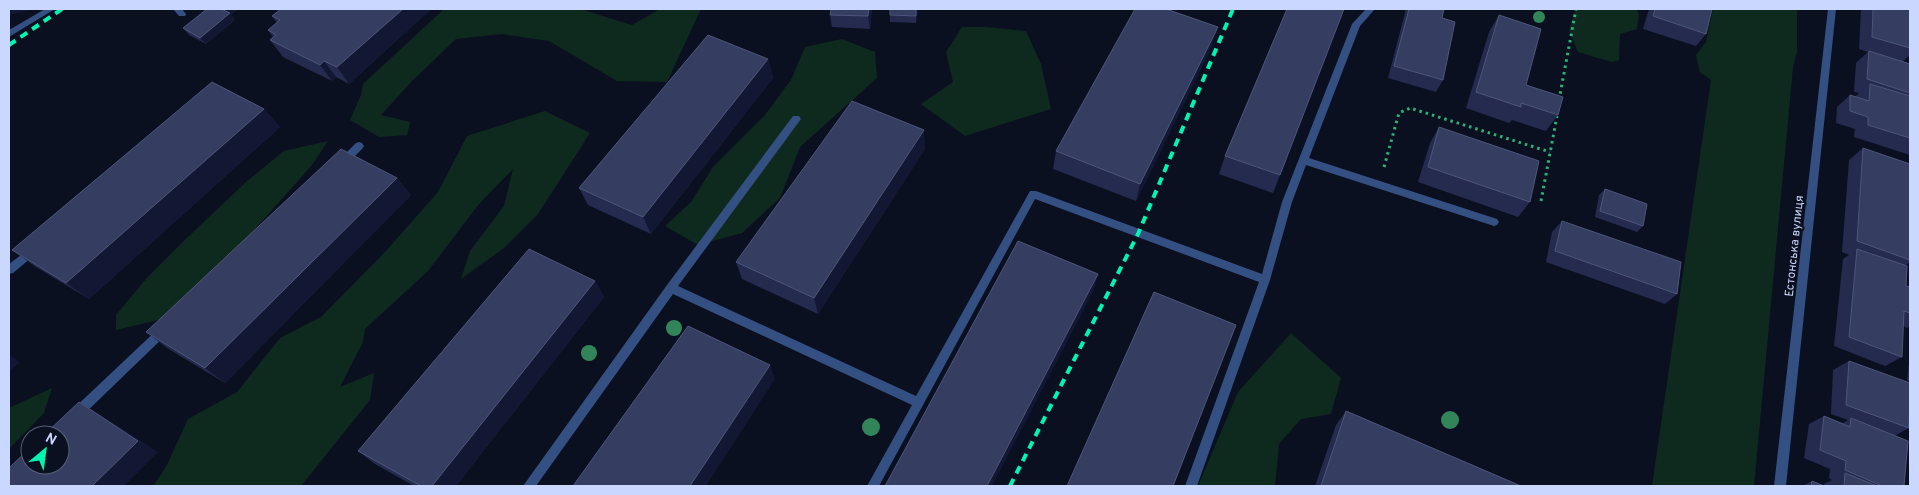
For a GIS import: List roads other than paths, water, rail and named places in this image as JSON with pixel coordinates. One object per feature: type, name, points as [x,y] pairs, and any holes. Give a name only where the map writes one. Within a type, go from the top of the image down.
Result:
[{"type":"street","points":[[9,34],[51,9]]},
{"type":"street","points":[[1191,486],[1265,280],[1287,202],[1356,24],[1371,9]]},
{"type":"street","name":"Естонська вулиця","points":[[1780,486],[1832,9]]},
{"type":"street","points":[[529,486],[671,288],[796,119]]},
{"type":"street","points":[[331,173],[359,146]]},
{"type":"street","points":[[1304,160],[1494,222]]},
{"type":"street","points":[[873,486],[1033,194],[1265,280]]},
{"type":"street","points":[[9,270],[39,245]]},
{"type":"street","points":[[671,288],[919,404]]},
{"type":"street","points":[[68,422],[174,320]]},
{"type":"railway","points":[[9,45],[62,9]]},
{"type":"railway","points":[[1010,486],[1138,234],[1233,9]]}]
